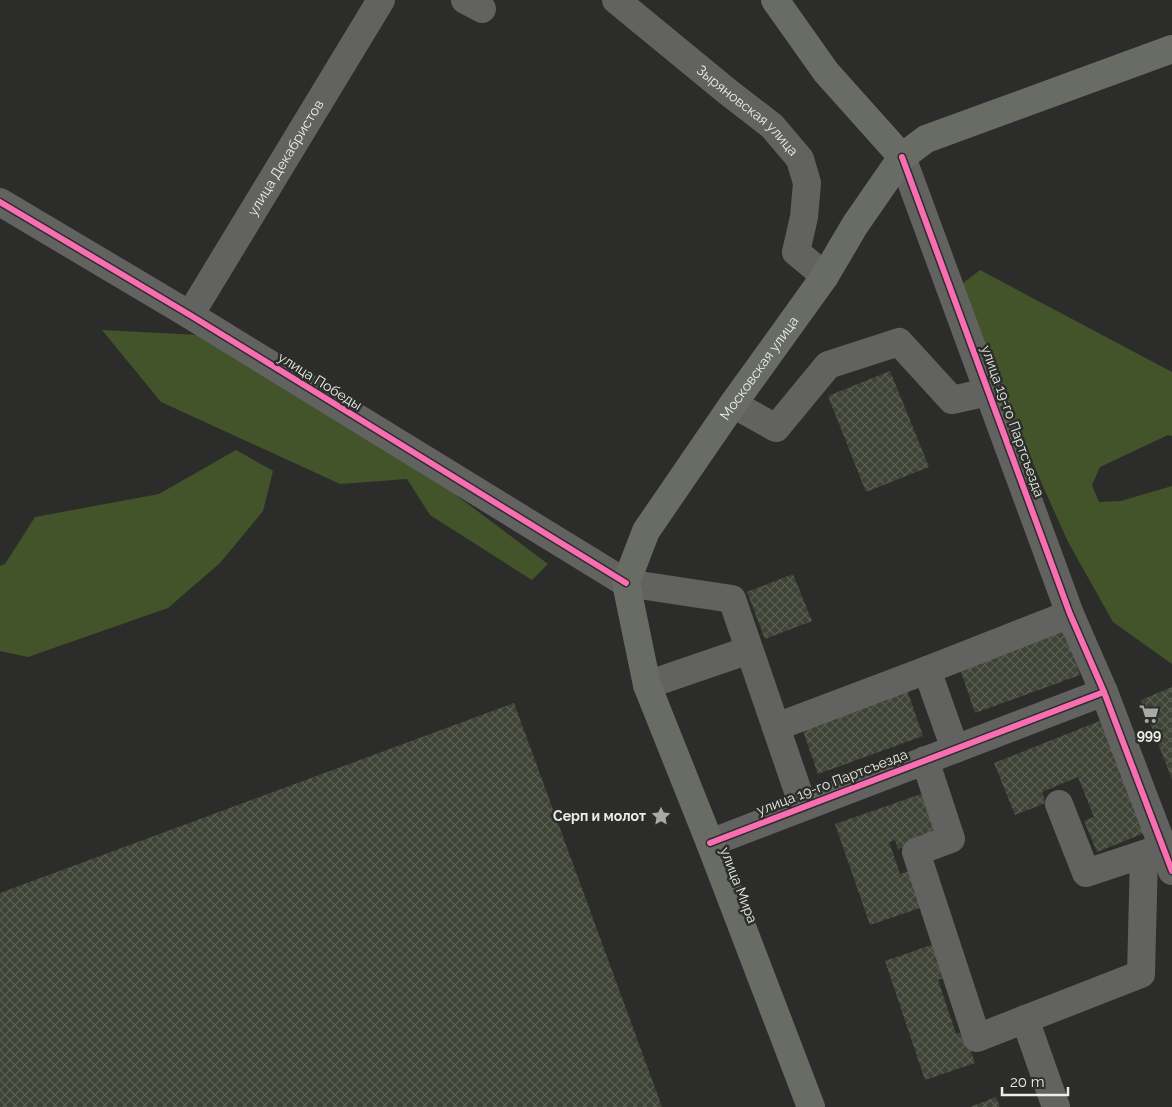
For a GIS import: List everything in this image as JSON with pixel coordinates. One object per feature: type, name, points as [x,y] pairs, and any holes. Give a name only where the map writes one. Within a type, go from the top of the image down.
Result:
[{"type":"main road","points":[[775,0],[826,72],[902,157],[926,140],[1172,49]]},
{"type":"main road","name":"Московская улица","points":[[626,583],[646,531],[733,404],[825,276],[856,225],[902,157]]},
{"type":"main road","name":"улица Мира","points":[[626,583],[647,685],[811,1107]]},
{"type":"street","name":"улица Декабристов","points":[[190,315],[382,0]]},
{"type":"street","name":"Зыряновская улица","points":[[616,0],[712,80],[772,126],[800,159],[807,183],[804,217],[796,252],[825,276]]},
{"type":"street","name":"улица 19-го Партсъезда","points":[[902,157],[1070,614],[1104,692],[1163,854]]},
{"type":"street","name":"улица Победы","points":[[0,202],[190,315],[626,583]]},
{"type":"street","points":[[733,404],[776,428],[828,365],[899,342],[952,400],[988,392]]},
{"type":"street","points":[[626,583],[732,599],[803,806]]},
{"type":"street","points":[[776,727],[1070,614]]},
{"type":"street","points":[[647,685],[749,650]]},
{"type":"street","points":[[927,670],[955,748]]},
{"type":"street","name":"улица 19-го Партсъезда","points":[[710,843],[1104,692]]},
{"type":"street","points":[[925,760],[951,839],[916,852],[977,1038],[1141,974],[1163,854],[1086,873],[1060,804]]},
{"type":"street","points":[[1025,1019],[1056,1107]]},
{"type":"green space","points":[[980,270],[1172,372],[1172,436],[1168,435],[1100,467],[1092,485],[1099,502],[1121,501],[1172,486],[1172,664],[1113,622],[1068,542],[1017,428],[974,365],[949,294]]},
{"type":"green space","points":[[102,330],[199,335],[432,477],[548,564],[532,580],[430,515],[407,479],[340,484],[161,402]]},
{"type":"green space","points":[[236,450],[273,471],[263,511],[220,563],[168,608],[28,657],[0,651],[0,566],[5,564],[35,517],[159,494]]},
{"type":"building","points":[[890,371],[929,467],[866,492],[828,396]]},
{"type":"building","points":[[793,574],[812,621],[765,639],[747,592]]},
{"type":"building","points":[[1064,629],[1080,675],[975,713],[959,666]]},
{"type":"building","points":[[1172,687],[1172,779],[1141,700]]},
{"type":"building","points":[[907,690],[923,736],[818,774],[802,728]]},
{"type":"building","points":[[514,703],[662,1107],[0,1107],[0,893]]},
{"type":"building","points":[[1102,720],[1147,832],[1097,852],[1084,821],[1094,817],[1078,777],[1042,792],[1046,803],[1015,815],[994,763]]},
{"type":"building","points":[[927,792],[942,834],[898,849],[895,840],[889,842],[900,874],[913,870],[926,906],[870,925],[835,824]]},
{"type":"building","points":[[934,944],[946,977],[938,980],[956,1034],[964,1031],[975,1063],[925,1080],[885,961]]},
{"type":"building","points":[[996,1097],[1000,1107],[970,1107]]},
{"type":"cycle path","points":[[902,157],[1070,614],[1104,692],[1172,871]]},
{"type":"cycle path","points":[[0,202],[190,315],[626,583]]},
{"type":"cycle path","points":[[710,843],[1104,692]]},
{"type":"place","name":"999","points":[[1149,714]]},
{"type":"place","name":"Серп и молот","points":[[661,816]]}]
